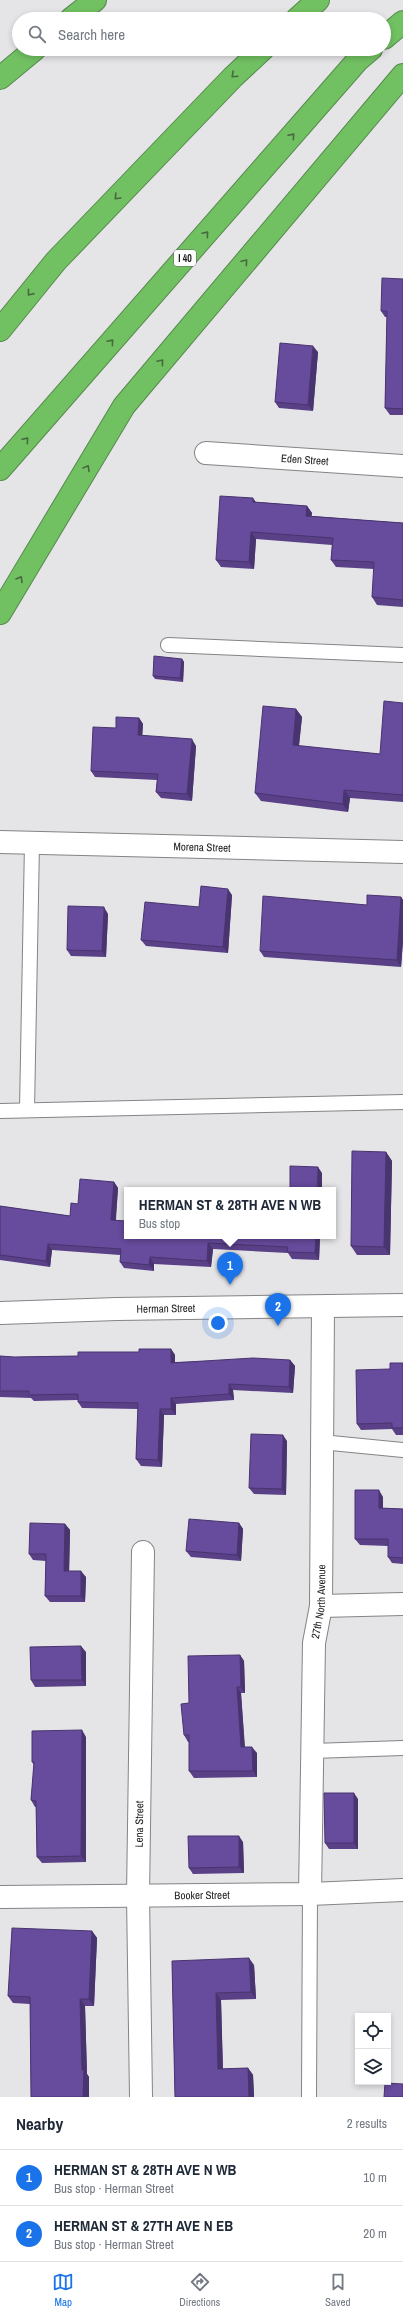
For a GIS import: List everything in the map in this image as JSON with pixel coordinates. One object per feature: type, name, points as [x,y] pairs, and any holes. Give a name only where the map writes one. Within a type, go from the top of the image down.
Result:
[{"type":"highway","points":[[80,12],[95,0]]},
{"type":"highway","points":[[391,32],[403,22]]},
{"type":"highway","points":[[0,61],[14,56]]},
{"type":"highway","points":[[0,78],[26,56]]},
{"type":"highway","points":[[0,330],[56,261],[233,77],[256,56]]},
{"type":"highway","name":"I 40","points":[[0,470],[352,67],[364,56]]},
{"type":"highway","points":[[0,613],[124,406],[403,75]]},
{"type":"street","name":"Eden Street","points":[[206,453],[403,466]]},
{"type":"street","name":"Morena Street","points":[[0,842],[403,852]]},
{"type":"street","name":"Herman Street","points":[[0,1313],[117,1309],[323,1308],[403,1305]]},
{"type":"street","name":"27th North Avenue","points":[[310,1894],[314,1644],[321,1606],[323,1308]]},
{"type":"street","name":"Lena Street","points":[[141,2097],[138,1896],[142,1552]]},
{"type":"street","points":[[321,1606],[403,1604]]},
{"type":"street","name":"Booker Street","points":[[0,1897],[310,1894],[403,1890]]},
{"type":"lane","points":[[168,646],[403,655]]},
{"type":"lane","points":[[27,1110],[32,843]]},
{"type":"lane","points":[[0,1111],[403,1102]]},
{"type":"lane","points":[[321,1442],[403,1450]]},
{"type":"lane","points":[[312,1751],[403,1748]]},
{"type":"lane","points":[[309,2097],[310,1894]]},
{"type":"building","points":[[382,278],[403,279],[403,409],[385,408],[387,311],[381,311]]},
{"type":"building","points":[[280,343],[313,346],[308,405],[275,402]]},
{"type":"building","points":[[220,496],[253,498],[253,502],[307,506],[306,516],[403,523],[403,600],[372,597],[374,562],[331,560],[333,538],[251,532],[249,562],[216,560]]},
{"type":"building","points":[[154,656],[182,659],[180,678],[153,676]]},
{"type":"building","points":[[384,701],[403,703],[403,795],[344,790],[343,804],[255,793],[263,706],[296,709],[293,745],[380,754]]},
{"type":"building","points":[[116,717],[139,718],[138,735],[192,739],[187,794],[156,792],[158,774],[91,771],[93,727],[116,728]]},
{"type":"building","points":[[201,886],[228,889],[223,947],[141,940],[145,902],[199,907]]},
{"type":"building","points":[[367,895],[401,897],[397,960],[260,951],[263,896],[367,905]]},
{"type":"building","points":[[68,906],[104,907],[102,951],[67,950]]},
{"type":"building","points":[[352,1151],[386,1152],[384,1247],[351,1246]]},
{"type":"building","points":[[290,1166],[318,1167],[317,1187],[290,1187]]},
{"type":"building","points":[[80,1179],[114,1182],[111,1220],[124,1221],[124,1239],[316,1239],[315,1253],[287,1252],[288,1247],[208,1243],[207,1261],[150,1257],[149,1265],[120,1262],[121,1249],[48,1244],[46,1261],[0,1255],[0,1206],[70,1216],[71,1203],[78,1204]]},
{"type":"building","points":[[139,1349],[171,1349],[171,1363],[253,1358],[290,1360],[289,1387],[229,1384],[229,1394],[171,1398],[171,1409],[160,1409],[158,1460],[136,1459],[138,1403],[78,1402],[78,1394],[29,1395],[29,1391],[0,1391],[0,1356],[78,1356],[78,1352],[139,1352]]},
{"type":"building","points":[[390,1363],[403,1363],[403,1428],[392,1428],[392,1423],[357,1424],[356,1370],[390,1369]]},
{"type":"building","points":[[251,1434],[283,1435],[282,1489],[249,1488]]},
{"type":"building","points":[[355,1490],[379,1490],[379,1508],[403,1509],[403,1558],[388,1557],[388,1539],[355,1539]]},
{"type":"building","points":[[189,1519],[239,1523],[237,1555],[186,1551]]},
{"type":"building","points":[[30,1523],[65,1524],[64,1571],[81,1571],[81,1596],[45,1596],[46,1554],[29,1554]]},
{"type":"building","points":[[81,1646],[82,1680],[31,1680],[30,1647]]},
{"type":"building","points":[[240,1655],[241,1687],[237,1687],[241,1747],[252,1747],[253,1771],[189,1771],[189,1735],[184,1735],[181,1704],[189,1703],[188,1656]]},
{"type":"building","points":[[82,1730],[81,1856],[37,1857],[36,1801],[31,1800],[34,1762],[32,1762],[32,1731]]},
{"type":"building","points":[[324,1793],[354,1793],[354,1843],[325,1843]]},
{"type":"building","points":[[188,1836],[239,1836],[239,1867],[189,1868]]},
{"type":"building","points":[[12,1928],[92,1931],[89,1999],[80,1999],[82,2070],[84,2070],[83,2097],[31,2097],[30,1997],[8,1996]]},
{"type":"building","points":[[249,1958],[251,1992],[216,1993],[218,2069],[248,2068],[249,2097],[175,2097],[172,1961]]},
{"type":"building","points":[[391,2083],[403,2084],[403,2097],[384,2097],[385,2085],[391,2085]]},
{"type":"place","name":"HERMAN ST & 28TH AVE N WB","points":[[230,1285]]},
{"type":"place","name":"HERMAN ST & 27TH AVE N EB","points":[[278,1326]]}]
